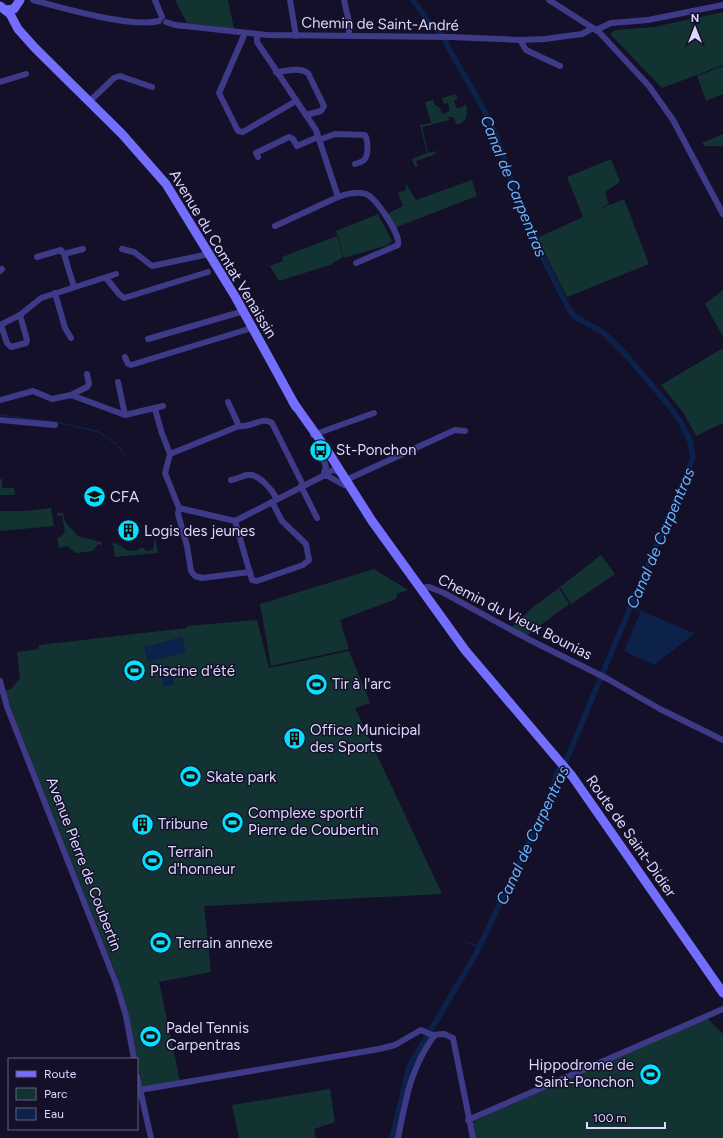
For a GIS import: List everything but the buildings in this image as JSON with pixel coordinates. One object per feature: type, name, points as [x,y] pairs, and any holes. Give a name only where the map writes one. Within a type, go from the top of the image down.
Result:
[{"type":"main road","points":[[2,8],[11,10],[20,3]]},
{"type":"main road","points":[[17,26],[20,3]]},
{"type":"main road","name":"Avenue du Comtat Venaissin","points":[[2,8],[10,14],[17,26],[50,64],[90,101],[161,177],[244,312],[293,402],[314,434],[331,456],[344,480],[420,588]]},
{"type":"main road","name":"Avenue du Comtat Venaissin","points":[[314,434],[327,474],[344,480]]},
{"type":"main road","name":"Route de Saint-Didier","points":[[420,588],[479,668],[562,764],[620,843],[723,993]]},
{"type":"street","name":"Chemin de Saint-André","points":[[33,0],[99,16],[148,22],[162,20],[175,25],[257,35],[450,37],[520,40],[545,39],[582,34],[620,21],[648,20],[723,5]]},
{"type":"street","points":[[155,0],[162,20]]},
{"type":"street","points":[[290,0],[296,36]]},
{"type":"street","points":[[344,0],[350,22],[349,36]]},
{"type":"street","points":[[549,0],[595,29],[629,63],[661,101],[687,145],[723,214]]},
{"type":"street","points":[[245,33],[219,93],[238,131],[243,132],[296,101]]},
{"type":"street","points":[[257,35],[257,42],[306,115],[319,139],[338,197]]},
{"type":"street","points":[[520,40],[526,50],[560,66]]},
{"type":"street","points":[[276,72],[296,69],[303,70],[308,73],[324,106],[320,111],[306,115]]},
{"type":"street","points":[[0,82],[26,74]]},
{"type":"street","points":[[90,101],[114,78],[120,76],[152,87]]},
{"type":"street","points":[[258,157],[256,152],[289,137],[293,139],[297,146],[335,134],[365,135],[367,138],[366,155],[364,160],[355,164]]},
{"type":"street","points":[[275,226],[338,197],[364,193],[370,196],[384,212],[399,242],[398,245],[391,250],[356,263]]},
{"type":"street","points":[[64,254],[83,249]]},
{"type":"street","points":[[122,249],[134,252],[152,266],[209,254]]},
{"type":"street","points":[[37,257],[61,250],[64,254],[74,287]]},
{"type":"street","points":[[106,278],[124,298],[208,272]]},
{"type":"street","points":[[20,315],[27,340],[26,343],[11,347],[7,343],[0,325],[20,315],[34,302],[55,293],[116,274]]},
{"type":"street","points":[[55,293],[65,328],[72,338]]},
{"type":"street","points":[[148,339],[244,312]]},
{"type":"street","points":[[124,357],[128,364],[131,365],[252,328]]},
{"type":"street","points":[[0,400],[34,391],[52,399],[71,395],[88,387],[89,384],[87,374]]},
{"type":"street","points":[[118,382],[125,415]]},
{"type":"street","points":[[71,395],[125,415],[163,406]]},
{"type":"street","points":[[228,402],[239,426]]},
{"type":"street","points":[[155,408],[162,435],[170,454],[165,473],[179,508],[178,514],[187,546],[190,565],[195,576],[202,578],[250,572]]},
{"type":"street","points":[[314,434],[374,413]]},
{"type":"street","points":[[0,420],[55,425]]},
{"type":"street","points":[[170,454],[239,426],[246,427],[264,420],[272,423],[317,518]]},
{"type":"street","points":[[344,480],[455,430],[465,431]]},
{"type":"street","points":[[179,508],[235,521],[327,474],[331,456]]},
{"type":"street","points":[[231,480],[248,475],[254,476],[271,489],[282,521],[306,544],[309,560],[303,565],[257,581],[252,580],[235,521]]},
{"type":"street","name":"Chemin du Vieux Bounias","points":[[420,588],[429,587],[444,593],[530,640],[599,674],[660,709],[723,740]]},
{"type":"street","name":"Avenue Pierre de Coubertin","points":[[0,681],[7,707],[116,983],[126,1016],[134,1058]]},
{"type":"street","points":[[468,1120],[723,1009]]},
{"type":"street","points":[[140,1090],[379,1049],[395,1045],[421,1030],[433,1035],[444,1034],[452,1038],[472,1138]]},
{"type":"street","points":[[398,1138],[410,1079],[422,1053],[433,1035]]},
{"type":"street","points":[[138,1081],[151,1138]]},
{"type":"green space","points":[[175,0],[228,0],[234,29],[187,23]]},
{"type":"green space","points":[[723,12],[723,65],[662,88],[610,34],[615,30],[654,27]]},
{"type":"green space","points":[[723,66],[723,94],[706,101],[697,76]]},
{"type":"green space","points":[[456,94],[458,98],[454,101],[457,109],[466,105],[467,115],[465,120],[457,125],[453,117],[448,117],[449,120],[422,127],[428,153],[435,151],[436,154],[416,161],[418,166],[415,167],[412,159],[427,153],[420,125],[431,123],[425,102],[433,100],[435,105],[440,108],[442,114],[450,111],[448,103],[444,104],[442,98]]},
{"type":"green space","points":[[723,134],[723,147],[704,146],[702,143]]},
{"type":"green space","points":[[611,159],[620,182],[605,192],[609,204],[593,212],[624,199],[649,264],[567,297],[537,238],[583,217],[567,177]]},
{"type":"green space","points":[[472,180],[477,196],[394,228],[387,214],[403,206],[398,193],[406,190],[406,184],[416,200]]},
{"type":"green space","points":[[378,214],[392,241],[388,245],[344,258],[336,231]]},
{"type":"green space","points":[[337,236],[343,257],[330,265],[279,281],[270,266],[283,261],[282,257]]},
{"type":"green space","points":[[723,290],[723,337],[705,304]]},
{"type":"green space","points":[[723,348],[723,423],[696,436],[683,412],[661,385]]},
{"type":"green space","points":[[0,479],[2,479],[2,488],[14,488],[15,495],[0,495]]},
{"type":"green space","points":[[51,508],[54,526],[0,531],[0,511],[26,511]]},
{"type":"green space","points":[[57,513],[63,513],[65,522],[78,536],[101,542],[102,545],[98,544],[93,551],[76,553],[67,546],[59,548],[57,537],[59,538],[65,532],[62,515],[57,516]]},
{"type":"green space","points":[[155,538],[158,553],[115,557],[113,545],[110,544],[116,543],[129,551],[135,551],[142,547],[146,551],[153,550]]},
{"type":"green space","points":[[601,555],[615,574],[571,604],[560,587]]},
{"type":"green space","points":[[374,569],[408,590],[397,594],[396,599],[340,620],[349,649],[271,666],[260,604]]},
{"type":"green space","points":[[559,588],[569,604],[526,636],[511,628],[532,608]]},
{"type":"green space","name":"Complexe sportif Pierre de Coubertin","points":[[257,620],[269,668],[349,651],[370,703],[355,708],[442,894],[204,906],[211,972],[159,982],[180,1081],[143,1088],[138,1066],[138,1058],[136,1058],[118,979],[4,691],[11,689],[20,678],[17,652],[38,649],[39,645],[187,628],[187,626]]},
{"type":"green space","name":"Hippodrome de Saint-Ponchon","points":[[706,1017],[723,1034],[723,1138],[475,1138],[472,1125],[476,1120]]},
{"type":"green space","points":[[330,1089],[335,1122],[314,1129],[316,1138],[239,1138],[232,1105]]},
{"type":"water","points":[[641,611],[694,634],[654,665],[624,651]]},
{"type":"water","points":[[182,637],[186,652],[148,662],[144,647]]},
{"type":"water","points":[[169,665],[174,684],[164,687],[159,668]]},
{"type":"waterway","name":"Canal de Carpentras","points":[[392,1138],[409,1067],[477,952],[543,813],[552,792],[557,772],[565,763],[693,458],[690,441],[681,423],[670,407],[627,356],[604,333],[575,317],[569,309],[527,227],[496,135],[483,108],[448,47],[443,35],[429,22],[413,0]]},
{"type":"waterway","points":[[0,415],[54,422]]},
{"type":"waterway","points":[[57,422],[99,432],[116,444]]},
{"type":"waterway","points":[[118,446],[125,456]]},
{"type":"waterway","points":[[631,607],[641,611]]},
{"type":"waterway","points":[[466,942],[478,946]]},
{"type":"place","name":"St-Ponchon","points":[[320,450]]},
{"type":"place","name":"CFA","points":[[95,497]]},
{"type":"place","name":"Logis des jeunes","points":[[129,531]]},
{"type":"place","name":"Piscine d'été","points":[[134,671]]},
{"type":"place","name":"Tir à l'arc","points":[[317,684]]},
{"type":"place","name":"Office Municipal des Sports","points":[[295,739]]},
{"type":"place","name":"Skate park","points":[[191,777]]},
{"type":"place","name":"Complexe sportif Pierre de Coubertin","points":[[232,822]]},
{"type":"place","name":"Tribune","points":[[142,824]]},
{"type":"place","name":"Terrain d'honneur","points":[[152,861]]},
{"type":"place","name":"Terrain annexe","points":[[161,943]]},
{"type":"place","name":"Padel Tennis Carpentras","points":[[151,1037]]},
{"type":"place","name":"Hippodrome de Saint-Ponchon","points":[[650,1074]]}]
